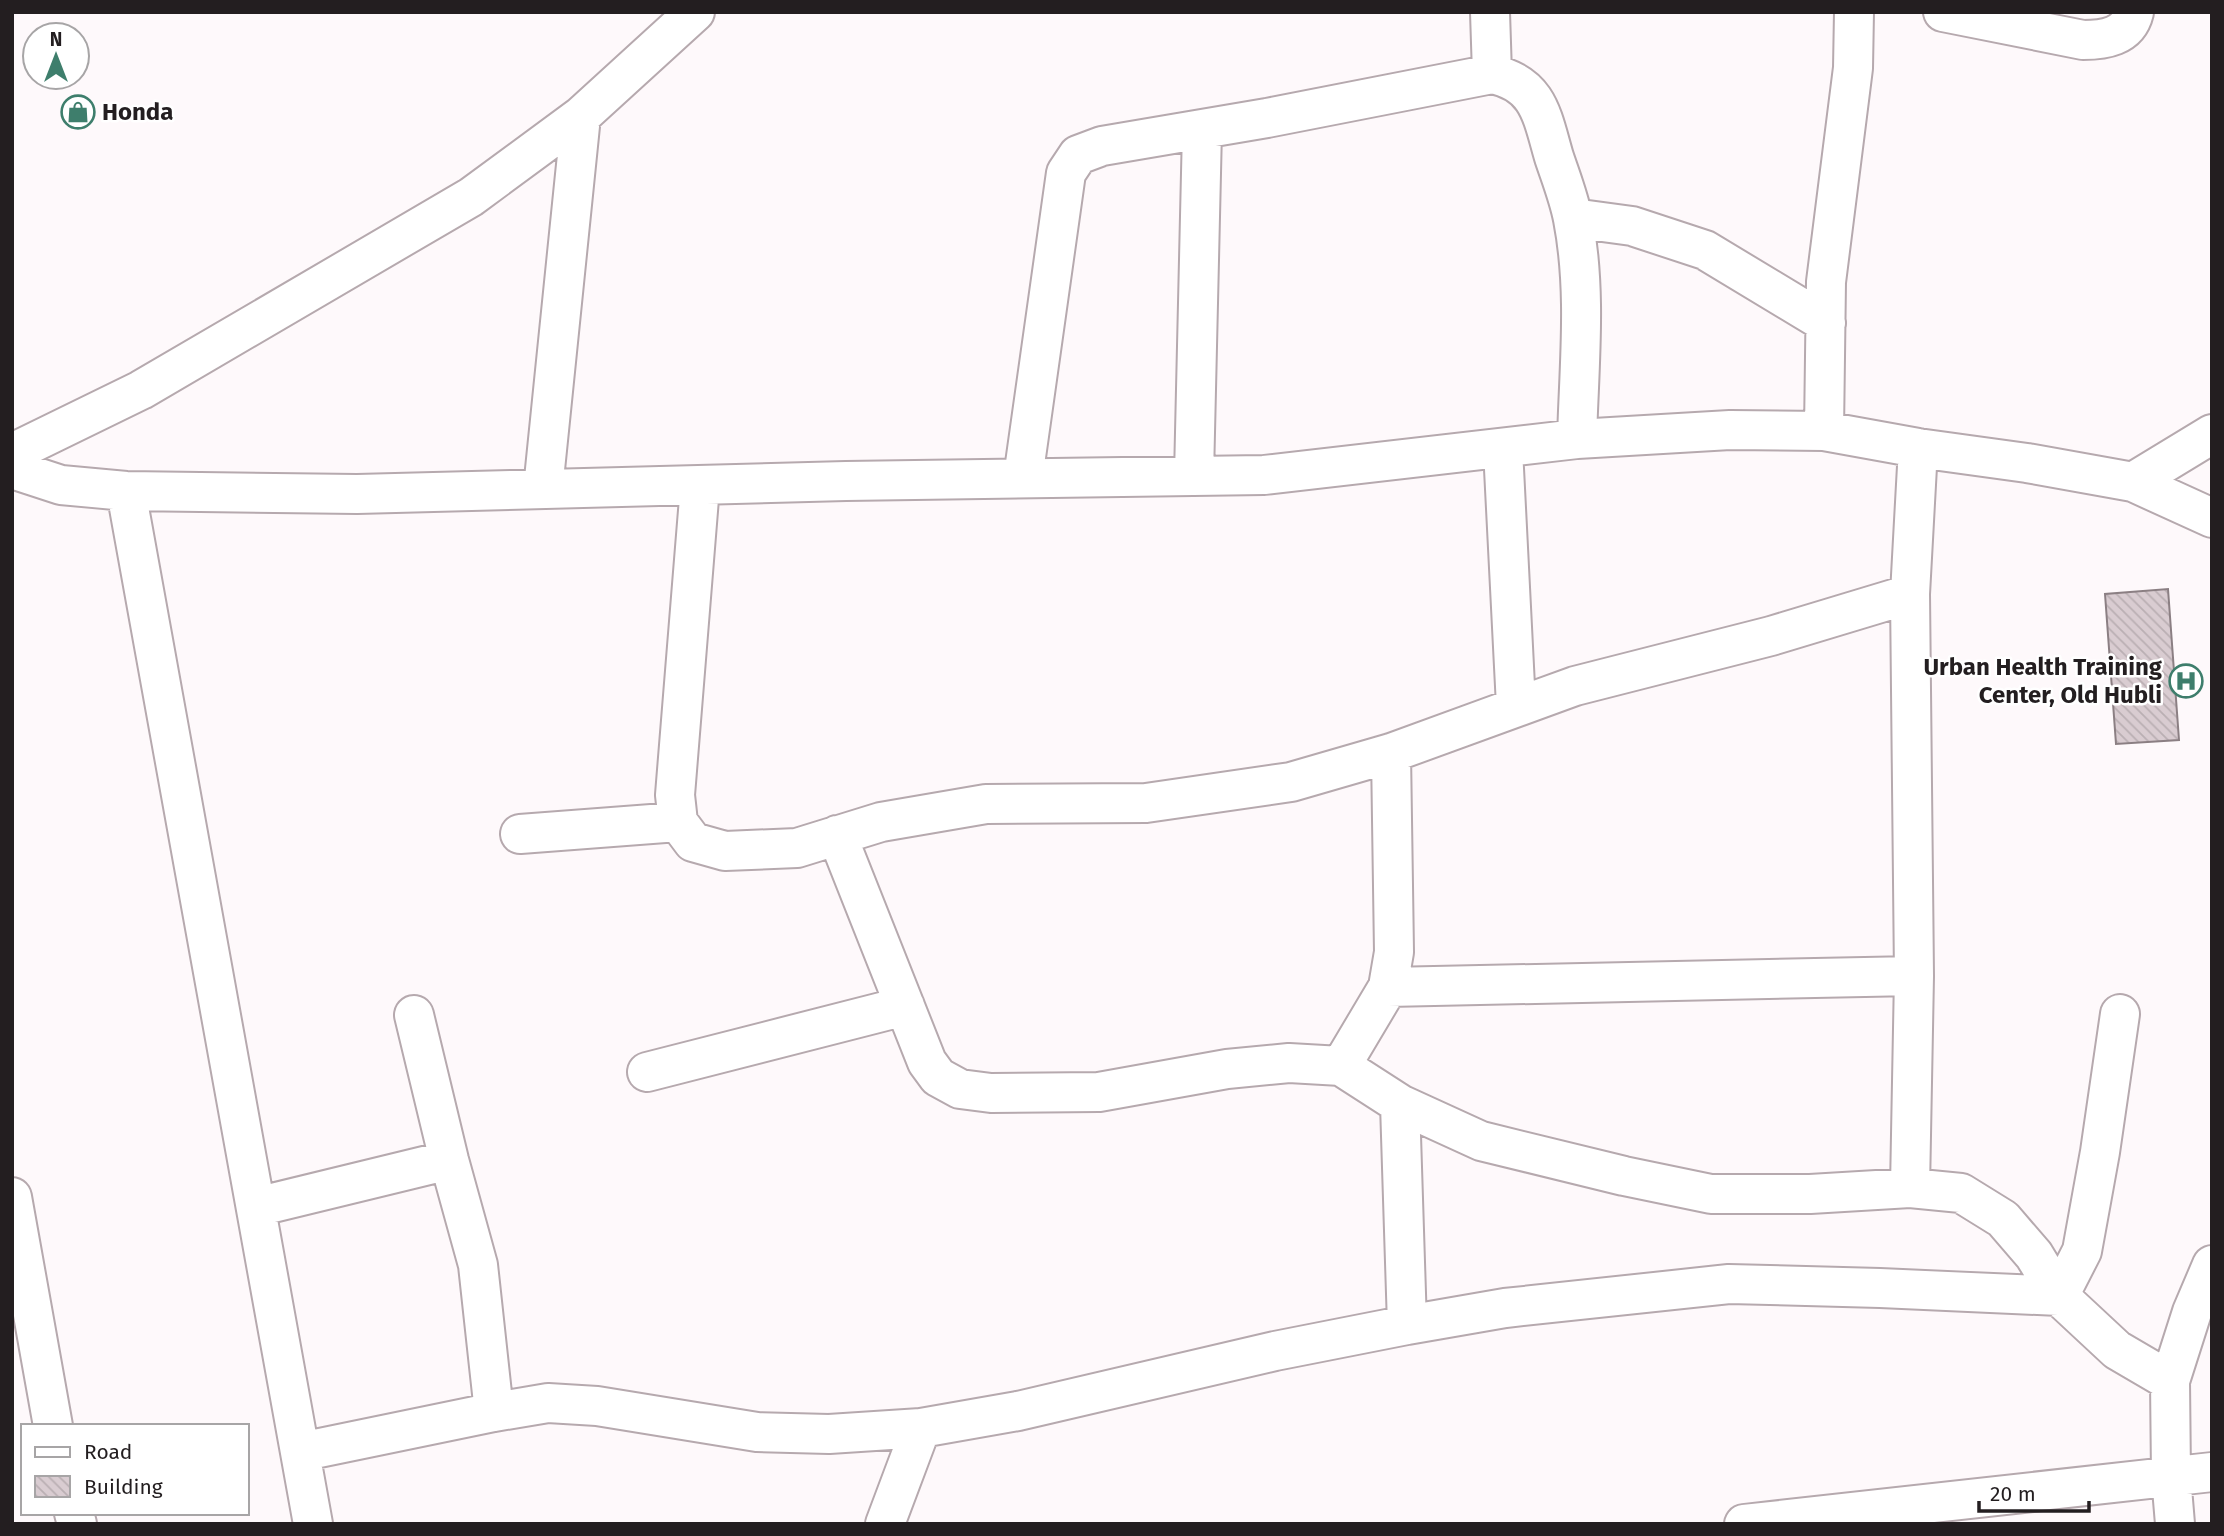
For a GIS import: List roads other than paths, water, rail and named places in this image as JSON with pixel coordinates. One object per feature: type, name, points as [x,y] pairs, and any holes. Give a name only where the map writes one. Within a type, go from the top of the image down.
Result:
[{"type":"street","points":[[12,453],[141,390],[471,197],[581,116],[695,12]]},
{"type":"street","points":[[1490,12],[1492,74]]},
{"type":"street","points":[[1824,431],[1826,282],[1853,68],[1854,12]]},
{"type":"street","points":[[1943,12],[2083,40],[2103,40],[2121,33],[2134,12]]},
{"type":"street","points":[[1023,478],[1066,173],[1078,155],[1102,146],[1202,130],[1492,74],[1508,77],[1524,87],[1539,110],[1573,218],[1582,286],[1577,439]]},
{"type":"street","points":[[543,489],[581,116]]},
{"type":"street","points":[[1194,476],[1202,130]]},
{"type":"street","points":[[1573,218],[1632,226],[1705,250],[1826,323]]},
{"type":"street","points":[[12,469],[61,485],[126,491],[357,494],[1264,475],[1577,439],[1730,430],[1824,431],[1918,449],[2027,463],[2133,482],[2212,517]]},
{"type":"street","points":[[2133,482],[2212,434]]},
{"type":"street","points":[[1503,449],[1516,706]]},
{"type":"street","points":[[1910,1188],[1914,976],[1910,594],[1918,449]]},
{"type":"street","points":[[700,486],[675,794],[678,822],[693,842],[725,851],[797,848],[905,817],[986,804],[1146,803],[1291,782],[1391,753],[1575,686],[1771,636],[1910,594]]},
{"type":"street","points":[[126,491],[313,1524]]},
{"type":"street","points":[[1341,1066],[1388,987],[1394,952],[1391,753]]},
{"type":"street","points":[[520,834],[678,822]]},
{"type":"street","points":[[837,835],[926,1062],[938,1077],[960,1089],[991,1093],[1100,1092],[1227,1069],[1289,1063],[1341,1066],[1400,1104],[1481,1141],[1711,1194],[1810,1194],[1910,1188],[1961,1192],[2003,1219],[2034,1255],[2059,1296],[2117,1350],[2170,1381]]},
{"type":"street","points":[[1388,987],[1914,976]]},
{"type":"street","points":[[647,1072],[905,1006]]},
{"type":"street","points":[[2059,1296],[2081,1251],[2100,1152],[2120,1014]]},
{"type":"street","points":[[414,1015],[478,1265],[494,1412]]},
{"type":"street","points":[[1400,1104],[1408,1325]]},
{"type":"street","points":[[256,1207],[449,1160]]},
{"type":"street","points":[[12,1197],[52,1424]]},
{"type":"street","points":[[2175,1524],[2171,1476],[2170,1381],[2192,1312],[2212,1265]]},
{"type":"street","points":[[300,1452],[548,1403],[597,1406],[757,1432],[829,1434],[921,1428],[1018,1411],[1275,1351],[1408,1325],[1505,1308],[1728,1284],[2059,1296]]},
{"type":"street","points":[[885,1524],[921,1428]]},
{"type":"street","points":[[1744,1524],[2212,1472]]},
{"type":"place","name":"Honda","points":[[78,112]]},
{"type":"place","name":"Urban Health Training Center, Old Hubli","points":[[2186,681]]}]
